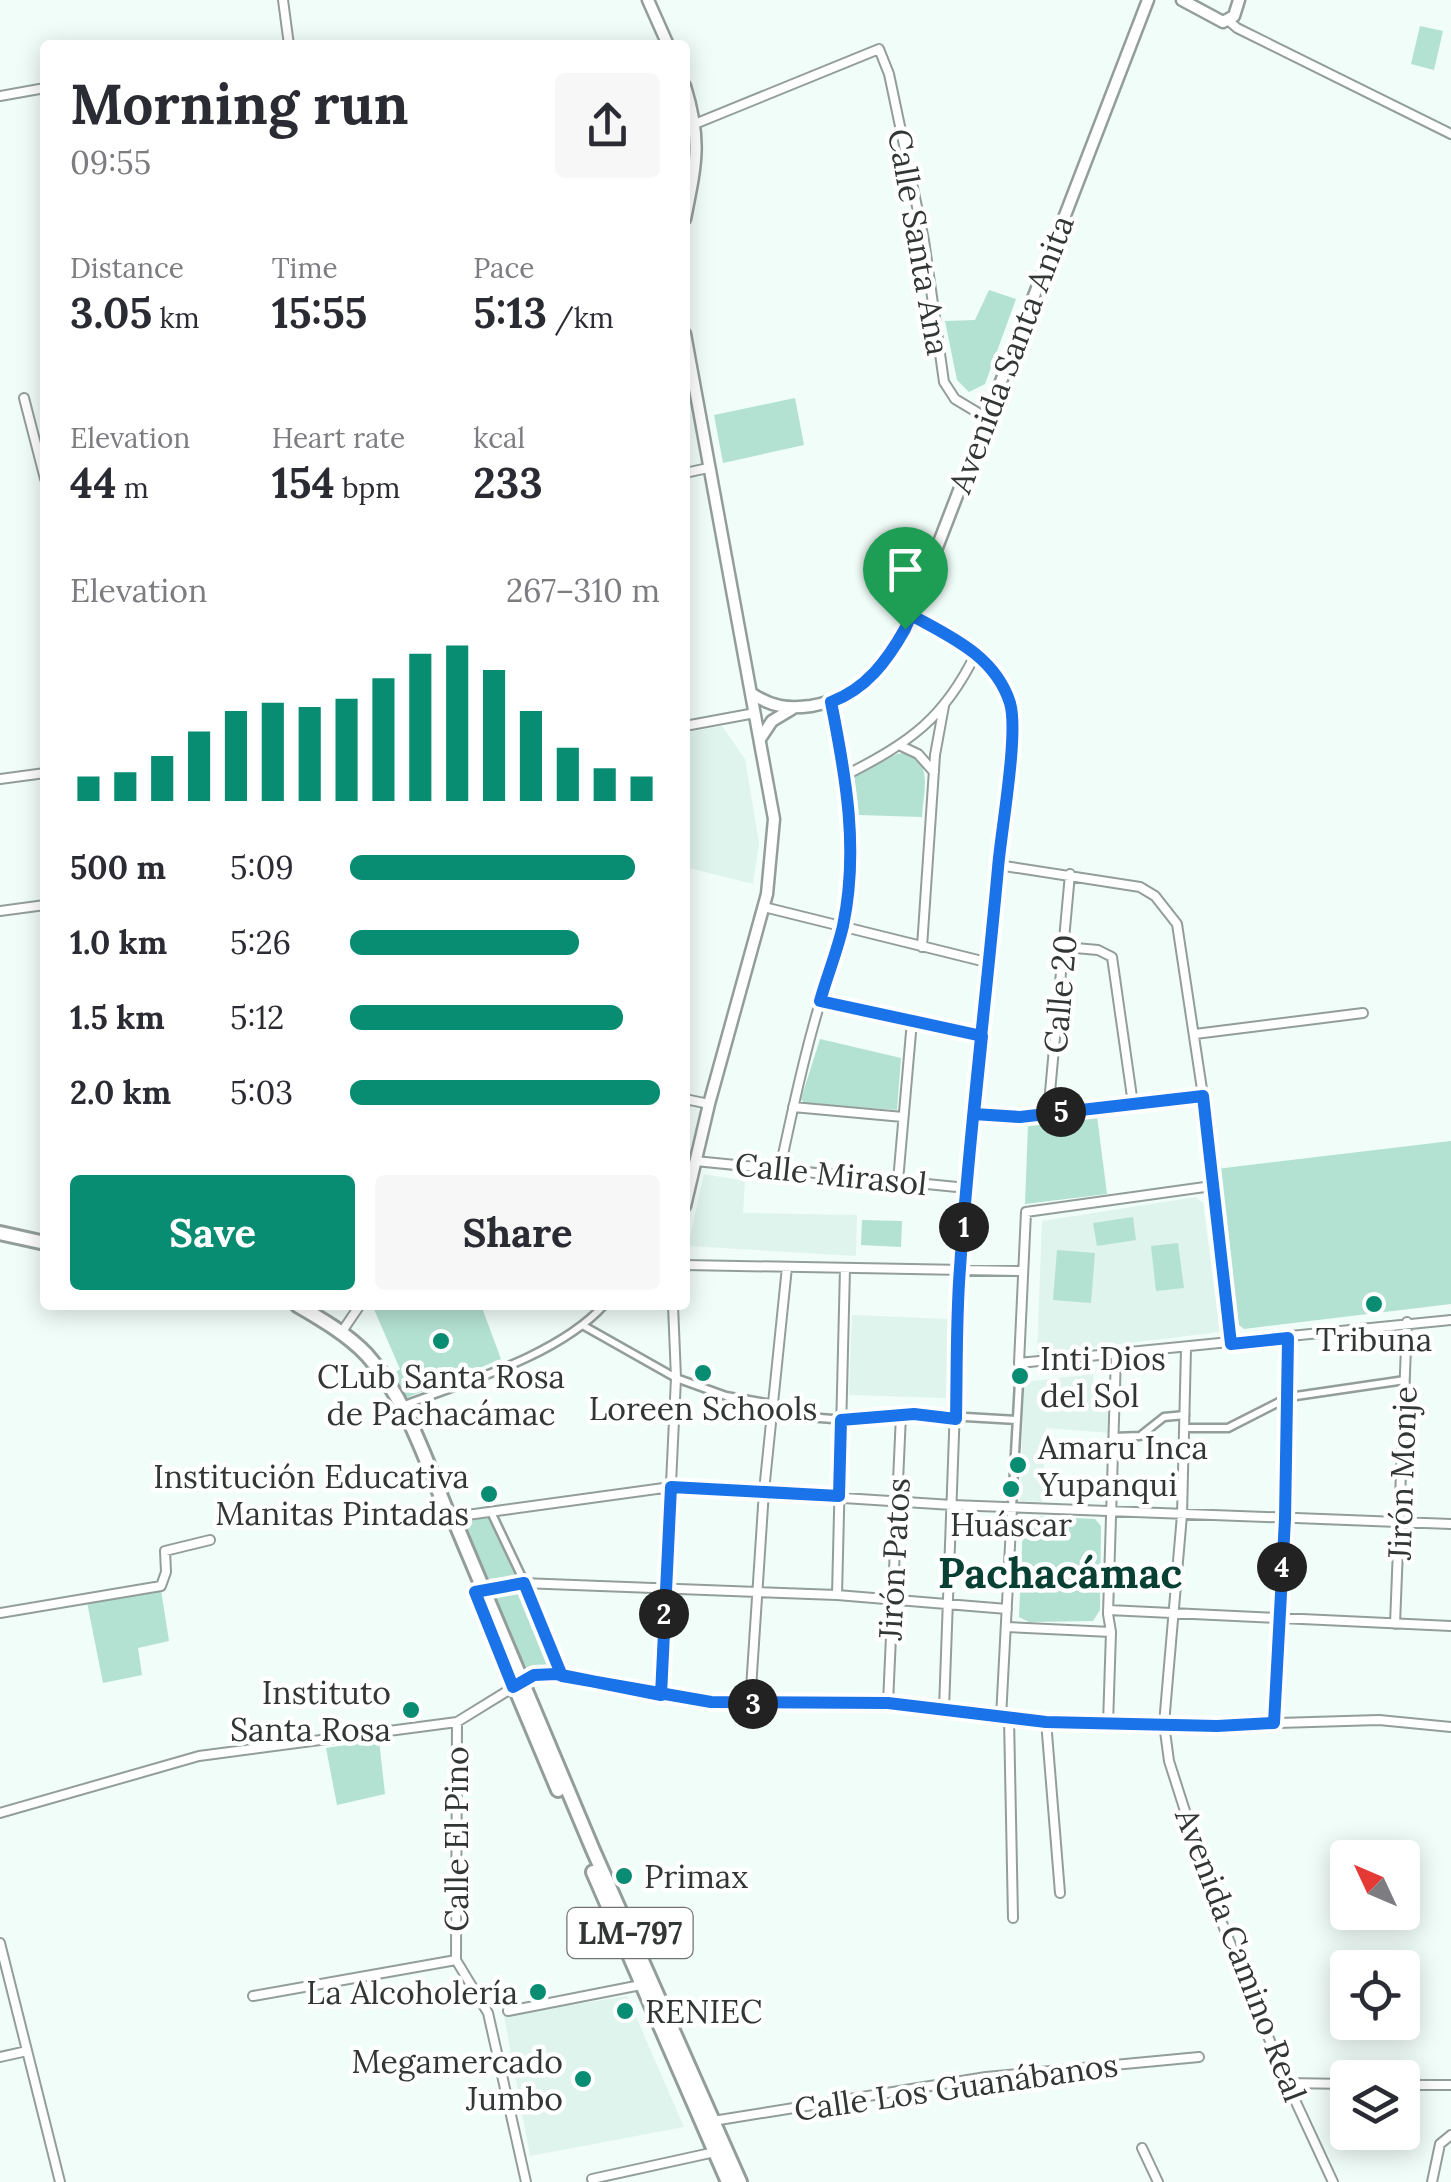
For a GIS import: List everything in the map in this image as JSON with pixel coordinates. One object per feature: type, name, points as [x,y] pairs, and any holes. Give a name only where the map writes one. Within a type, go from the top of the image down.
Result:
[{"type":"main road","points":[[0,1233],[40,1242]]},
{"type":"main road","name":"LM-797","points":[[305,1310],[364,1352],[401,1406],[455,1522],[479,1591],[728,2182]]},
{"type":"main road","name":"LM-797","points":[[647,1984],[740,2182]]},
{"type":"street","points":[[283,0],[288,40]]},
{"type":"street","points":[[648,0],[666,40]]},
{"type":"street","name":"Avenida Santa Anita","points":[[751,693],[769,704],[793,708],[843,698],[879,669],[911,615],[1148,0]]},
{"type":"street","points":[[1182,0],[1216,20],[1232,19]]},
{"type":"street","points":[[1232,19],[1240,0]]},
{"type":"street","points":[[1232,19],[1237,28],[1451,134]]},
{"type":"street","name":"Calle Santa Ana","points":[[690,125],[880,49],[889,74],[924,240],[944,382],[955,399],[986,417]]},
{"type":"street","points":[[0,96],[40,89]]},
{"type":"street","points":[[690,125],[696,163],[690,194]]},
{"type":"street","points":[[690,363],[774,819],[764,908],[690,1184]]},
{"type":"street","points":[[24,398],[40,460]]},
{"type":"street","points":[[690,471],[708,468]]},
{"type":"street","points":[[911,615],[976,653],[1004,686],[1012,708],[960,1270],[944,1709]]},
{"type":"street","points":[[846,775],[901,746],[944,706],[962,682],[976,653]]},
{"type":"street","points":[[780,1169],[842,927],[852,852],[846,775],[831,702]]},
{"type":"street","points":[[922,946],[937,733],[944,706]]},
{"type":"street","points":[[760,739],[772,722],[793,708]]},
{"type":"street","points":[[690,725],[755,713]]},
{"type":"street","points":[[901,746],[918,754],[934,772]]},
{"type":"street","points":[[0,780],[40,774]]},
{"type":"street","points":[[998,865],[1140,887],[1155,896],[1177,924],[1203,1096],[1231,1344]]},
{"type":"street","name":"Calle 20","points":[[1048,1114],[1070,874]]},
{"type":"street","points":[[0,911],[40,906]]},
{"type":"street","points":[[764,908],[990,963]]},
{"type":"street","points":[[1064,947],[1106,953],[1116,966],[1133,1104]]},
{"type":"street","points":[[820,1001],[982,1036]]},
{"type":"street","points":[[1195,1034],[1363,1013]]},
{"type":"street","points":[[898,1181],[912,1020]]},
{"type":"street","points":[[974,1114],[1020,1117],[1203,1096]]},
{"type":"street","points":[[690,1100],[709,1104]]},
{"type":"street","points":[[793,1107],[904,1117]]},
{"type":"street","name":"Calle Mirasol","points":[[695,1161],[967,1188]]},
{"type":"street","points":[[1013,1918],[1005,1718],[1006,1609],[1026,1212],[1212,1186]]},
{"type":"street","points":[[690,1264],[1023,1271]]},
{"type":"street","points":[[750,1704],[764,1491],[787,1266]]},
{"type":"street","points":[[836,1595],[845,1268]]},
{"type":"street","points":[[341,1334],[357,1310]]},
{"type":"street","points":[[401,1406],[486,1373],[584,1326],[599,1310]]},
{"type":"street","points":[[661,1695],[676,1378],[673,1310]]},
{"type":"street","points":[[1020,1364],[1451,1320]]},
{"type":"street","name":"Jirón Monje","points":[[1396,1624],[1407,1322]]},
{"type":"street","points":[[584,1326],[676,1378],[726,1396],[772,1404],[795,1416],[858,1421],[901,1415],[1017,1420]]},
{"type":"street","points":[[1274,1723],[1285,1519],[1288,1338]]},
{"type":"street","name":"Avenida Camino Real","points":[[1186,1348],[1182,1515],[1164,1724],[1169,1761],[1216,1908],[1332,2182]]},
{"type":"street","points":[[1108,1724],[1116,1356]]},
{"type":"street","points":[[1185,1428],[1228,1428],[1288,1396],[1406,1380]]},
{"type":"street","name":"Jirón Patos","points":[[888,1703],[901,1415]]},
{"type":"street","points":[[1114,1436],[1140,1436],[1164,1418],[1184,1415]]},
{"type":"street","points":[[448,1514],[671,1487],[952,1505],[1451,1524]]},
{"type":"street","points":[[491,1511],[562,1676]]},
{"type":"street","points":[[0,1613],[158,1587],[164,1581],[165,1551],[210,1540]]},
{"type":"street","points":[[479,1591],[524,1583],[836,1595],[1006,1609]]},
{"type":"street","points":[[1108,1610],[1451,1626]]},
{"type":"street","points":[[1006,1626],[1111,1632]]},
{"type":"street","points":[[0,1813],[199,1756],[457,1722],[534,1675],[750,1704],[888,1703],[1046,1722],[1379,1720],[1451,1726]]},
{"type":"street","name":"Calle El Pino","points":[[457,1722],[456,1960],[488,2012],[526,2182]]},
{"type":"street","points":[[1046,1722],[1060,1893]]},
{"type":"street","points":[[0,1944],[60,2182]]},
{"type":"street","points":[[253,1996],[456,1960]]},
{"type":"street","points":[[508,2011],[647,1984]]},
{"type":"street","points":[[0,2057],[27,2051]]},
{"type":"street","name":"Calle Los Guanábanos","points":[[713,2121],[986,2077],[1199,2057]]},
{"type":"street","points":[[1287,2083],[1330,2084]]},
{"type":"street","points":[[1420,2085],[1451,2086]]},
{"type":"street","points":[[1432,2182],[1440,2144],[1451,2134]]},
{"type":"street","points":[[1142,2148],[1158,2182]]},
{"type":"street","points":[[592,2179],[715,2152]]},
{"type":"shaded area","points":[[722,726],[745,759],[759,843],[753,884],[690,868],[690,732]]},
{"type":"shaded area","points":[[704,1174],[745,1181],[743,1213],[857,1215],[856,1256],[690,1246]]},
{"type":"shaded area","points":[[1196,1197],[1203,1203],[1220,1332],[1037,1354],[1042,1221]]},
{"type":"shaded area","points":[[852,1315],[949,1319],[946,1398],[849,1395]]},
{"type":"shaded area","points":[[1093,1374],[1094,1394],[1112,1394],[1112,1433],[1046,1428],[1042,1502],[1020,1501],[1024,1382]]},
{"type":"shaded area","points":[[627,1996],[684,2127],[530,2156],[504,2016]]},
{"type":"green space","points":[[1420,26],[1443,31],[1434,70],[1411,64]]},
{"type":"green space","points":[[989,290],[1016,299],[985,384],[969,392],[957,380],[945,321],[975,320]]},
{"type":"green space","points":[[795,398],[804,445],[723,463],[714,415]]},
{"type":"green space","points":[[909,752],[924,772],[922,817],[859,815],[854,777],[897,754]]},
{"type":"green space","points":[[820,1039],[901,1058],[897,1110],[804,1103],[801,1099]]},
{"type":"green space","points":[[1097,1116],[1107,1194],[1025,1204],[1028,1125]]},
{"type":"green space","points":[[1451,1141],[1451,1304],[1244,1329],[1234,1321],[1216,1169]]},
{"type":"green space","points":[[1133,1217],[1136,1240],[1097,1246],[1093,1223]]},
{"type":"green space","points":[[862,1220],[902,1221],[901,1247],[861,1245]]},
{"type":"green space","points":[[1178,1243],[1184,1288],[1156,1291],[1151,1246]]},
{"type":"green space","points":[[1057,1250],[1095,1253],[1091,1303],[1053,1300]]},
{"type":"green space","name":"CLub Santa Rosa de Pachacámac","points":[[374,1310],[483,1310],[501,1359],[406,1398],[394,1374],[400,1369]]},
{"type":"green space","points":[[491,1513],[520,1576],[486,1579],[477,1565],[459,1517]]},
{"type":"green space","points":[[1035,1516],[1095,1519],[1101,1526],[1100,1610],[1093,1621],[1029,1622],[1019,1617],[1023,1524]]},
{"type":"green space","points":[[525,1588],[559,1669],[549,1666],[523,1671],[493,1600],[499,1590]]},
{"type":"green space","points":[[161,1590],[169,1641],[138,1648],[142,1675],[103,1683],[87,1602]]},
{"type":"green space","points":[[379,1740],[385,1794],[337,1805],[326,1748]]},
{"type":"place","name":"Tribuna","points":[[1374,1304]]},
{"type":"place","name":"CLub Santa Rosa de Pachacámac","points":[[441,1341]]},
{"type":"place","name":"Loreen Schools","points":[[703,1373]]},
{"type":"place","name":"Inti Dios del Sol","points":[[1020,1376]]},
{"type":"place","name":"Amaru Inca Yupanqui","points":[[1018,1465]]},
{"type":"place","name":"Huáscar","points":[[1011,1489]]},
{"type":"place","name":"Institución Educativa Manitas Pintadas","points":[[489,1494]]},
{"type":"place","name":"Instituto Santa Rosa","points":[[411,1710]]},
{"type":"place","name":"Primax","points":[[624,1876]]},
{"type":"place","name":"La Alcoholería","points":[[538,1992]]},
{"type":"place","name":"RENIEC","points":[[625,2011]]},
{"type":"place","name":"Megamercado Jumbo","points":[[583,2079]]},
{"type":"district","name":"Pachacámac","points":[[1060,1573]]},
{"type":"route","points":[[905,629],[879,669],[843,698],[831,702],[846,775],[852,852],[842,927],[820,1001],[982,1036],[974,1114],[1020,1117],[1203,1096],[1231,1344],[1288,1338],[1285,1519],[1274,1723],[1217,1726],[1046,1722],[888,1703],[750,1704],[661,1695],[562,1676],[560,1668],[530,1594],[524,1583],[475,1592],[513,1687],[534,1675],[556,1674],[661,1695],[671,1487],[839,1496],[841,1420],[914,1414],[956,1419],[960,1270],[974,1114],[977,1085],[982,1036],[992,938],[1011,736],[1012,708],[1004,686],[976,653],[911,615],[905,629]]}]
